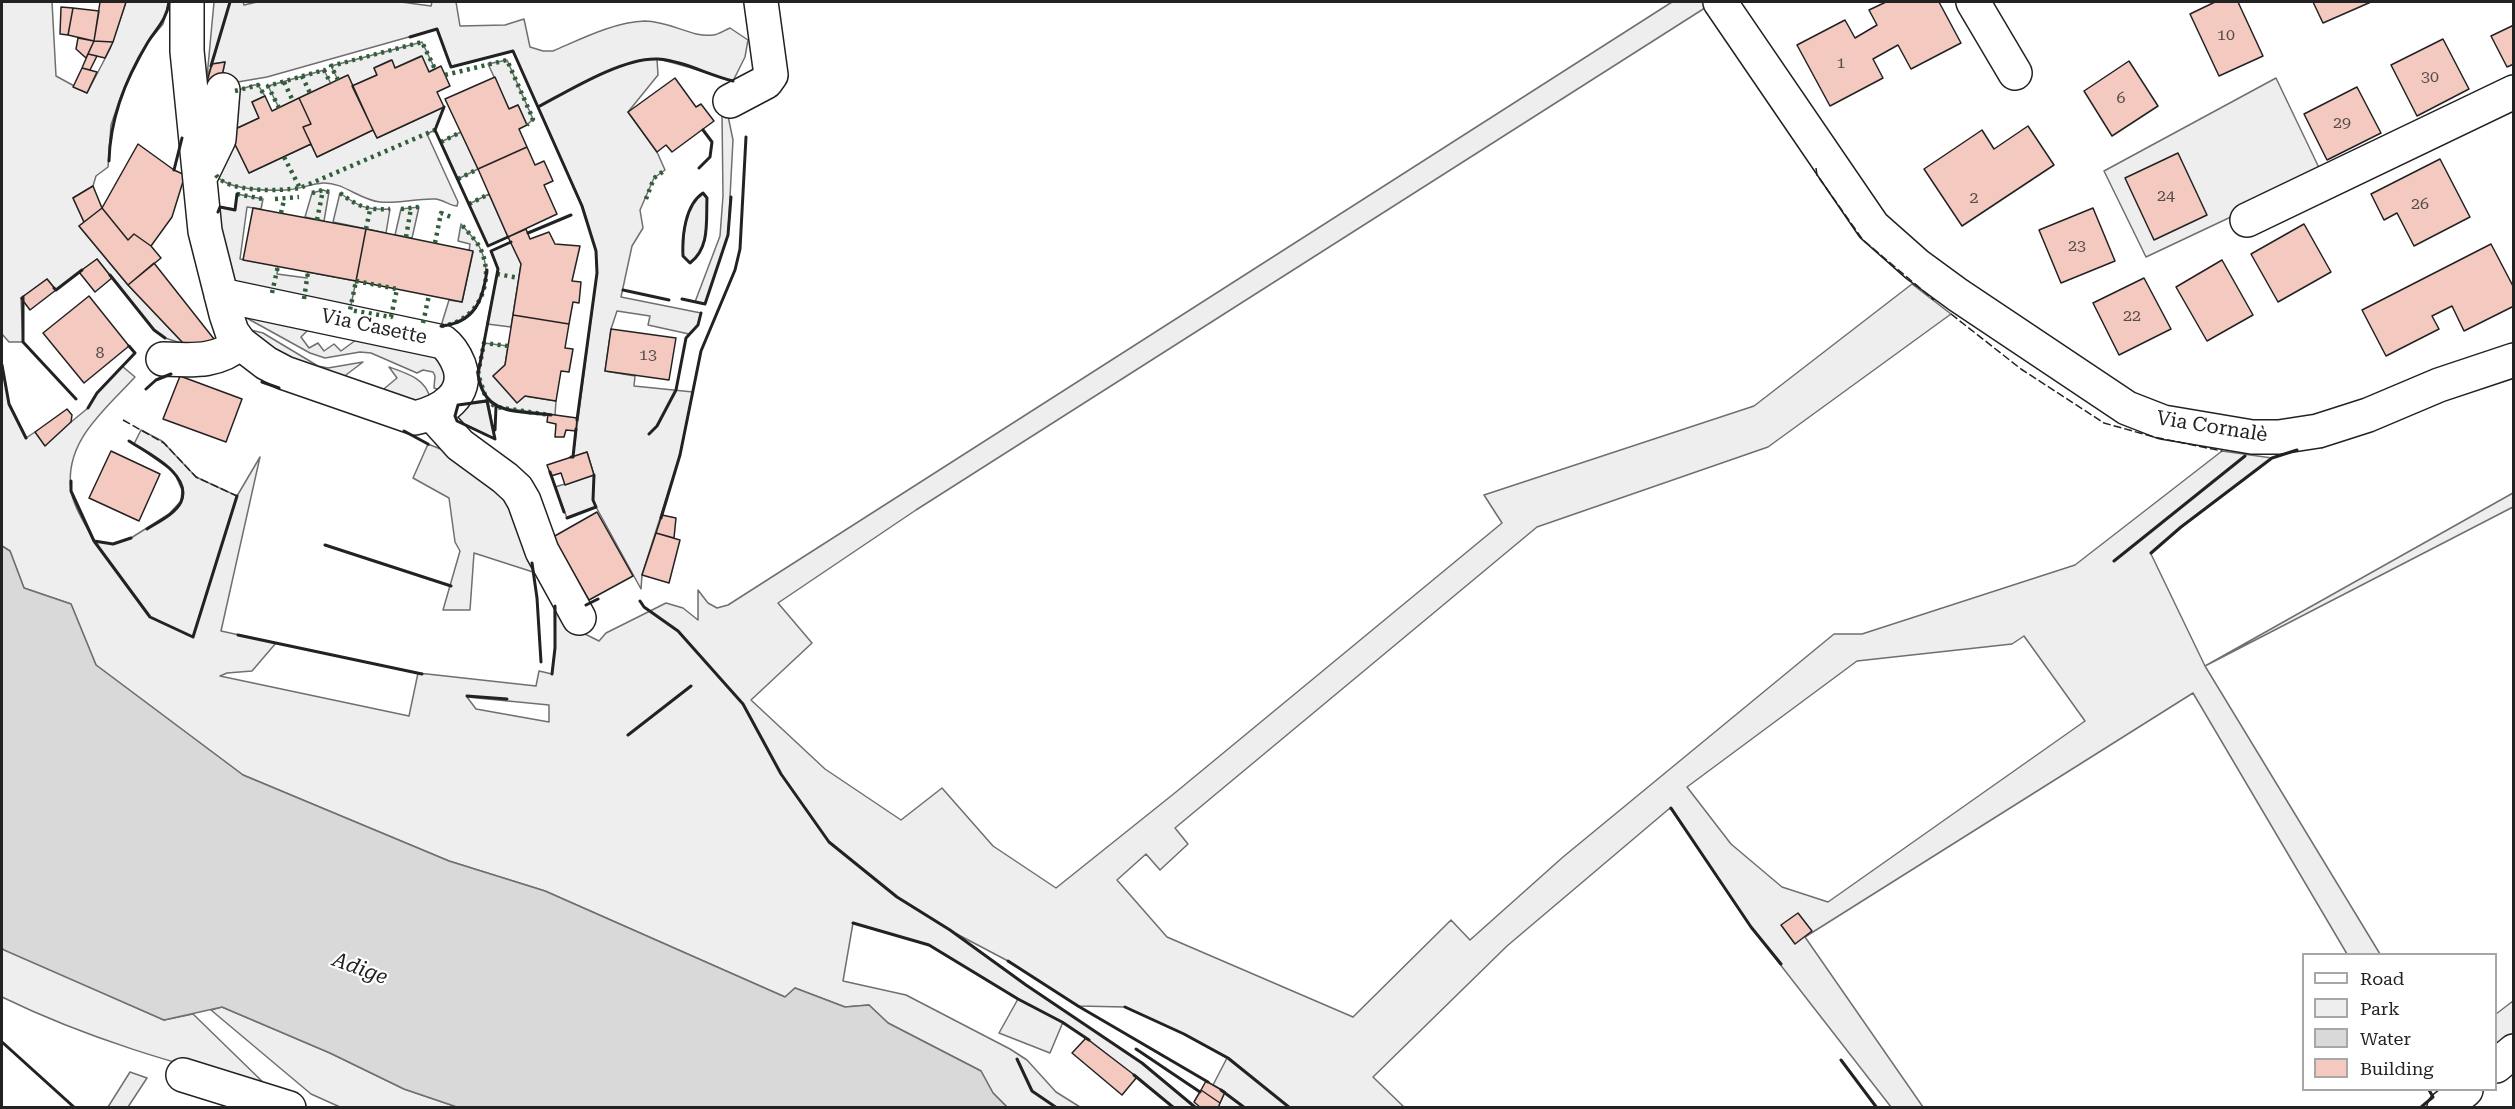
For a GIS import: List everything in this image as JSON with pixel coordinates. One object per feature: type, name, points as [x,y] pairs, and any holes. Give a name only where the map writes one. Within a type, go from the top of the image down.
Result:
[{"type":"street","points":[[187,2],[187,51],[205,231],[232,332],[240,343],[266,363],[285,373],[416,418],[432,414],[460,445],[517,489],[524,501],[542,551],[579,618]]},
{"type":"street","points":[[730,101],[766,82],[771,75],[761,2]]},
{"type":"street","name":"Via Cornalè","points":[[1720,2],[1873,225],[1917,265],[2015,334],[2127,408],[2163,422],[2252,437],[2279,437],[2318,431],[2368,415],[2439,385],[2514,360]]},
{"type":"street","points":[[1973,2],[2015,73]]},
{"type":"street","points":[[201,177],[219,139],[223,90]]},
{"type":"street","points":[[2247,220],[2514,92]]},
{"type":"street","name":"Via Casette","points":[[221,295],[443,342],[454,354],[462,374],[462,385],[444,407],[432,414]]},
{"type":"street","points":[[163,359],[209,360],[231,351],[240,343]]},
{"type":"street","points":[[2497,1065],[2514,1051]]},
{"type":"street","points":[[183,1075],[289,1107]]},
{"type":"street","points":[[2444,1107],[2464,1091]]},
{"type":"green space","points":[[2,2],[52,2],[56,76],[87,93],[110,49],[126,2],[169,2],[163,24],[148,42],[122,93],[111,125],[108,167],[96,176],[93,186],[73,198],[84,222],[79,226],[128,285],[184,344],[165,338],[154,330],[97,259],[56,290],[47,279],[21,298],[23,342],[9,342],[2,334]]},
{"type":"green space","points":[[214,2],[243,2],[244,5],[257,2],[401,2],[431,6],[432,2],[456,2],[460,26],[505,25],[524,19],[530,47],[543,51],[553,51],[621,24],[645,21],[705,35],[717,34],[730,28],[748,40],[745,57],[733,81],[657,59],[658,75],[628,112],[657,152],[665,170],[654,178],[640,210],[643,228],[632,246],[621,297],[701,313],[698,325],[689,334],[648,325],[650,316],[617,311],[611,329],[605,371],[635,376],[634,386],[693,392],[680,455],[642,575],[641,589],[596,507],[567,518],[555,487],[594,475],[587,452],[573,457],[597,273],[596,251],[582,205],[513,51],[451,67],[437,29],[267,77],[220,85],[225,62],[212,64],[207,77]]},
{"type":"green space","points":[[1672,2],[1705,2],[1708,6],[916,510],[778,603],[812,643],[751,700],[825,769],[901,820],[942,788],[993,846],[1056,888],[1502,523],[1484,495],[1754,406],[1912,284],[1951,314],[1768,447],[1537,527],[1175,828],[1188,844],[1160,870],[1146,854],[1117,880],[1167,937],[1353,1017],[1451,920],[1470,940],[1563,857],[1834,634],[1862,634],[2075,565],[2222,451],[2272,458],[2181,527],[2151,554],[2205,666],[2379,953],[2346,953],[2193,693],[1805,937],[1923,1107],[1891,1107],[1751,927],[1670,808],[1507,946],[1373,1077],[1404,1107],[1218,1107],[1225,1092],[1213,1085],[1227,1058],[1184,1034],[1125,1007],[1078,1006],[1008,961],[955,933],[1026,985],[1142,1063],[1196,1107],[1174,1107],[1063,1022],[1050,1053],[999,1033],[1018,999],[929,945],[853,923],[843,981],[906,995],[1010,1049],[1027,1060],[1056,1092],[1080,1107],[1007,1107],[993,1093],[981,1071],[888,1023],[869,1005],[845,1007],[795,988],[785,997],[545,891],[449,861],[243,775],[96,665],[71,604],[24,588],[10,551],[2,546],[2,365],[9,404],[26,438],[35,432],[71,422],[88,408],[97,393],[122,366],[135,377],[89,428],[74,456],[71,472],[72,496],[94,541],[113,544],[131,538],[169,514],[181,501],[182,490],[174,472],[134,444],[141,430],[162,441],[196,477],[237,496],[260,457],[221,631],[276,643],[252,671],[227,673],[220,676],[409,716],[418,673],[536,686],[539,671],[552,674],[555,648],[554,591],[583,633],[599,641],[606,633],[666,603],[683,608],[698,620],[698,590],[708,603],[717,608],[728,605]],"holes":[[[2024,636],[2085,721],[1828,902],[1782,887],[1731,844],[1687,787],[1857,661],[2012,644]],[[467,697],[549,705],[549,722],[476,709]]]},
{"type":"green space","points":[[422,42],[435,69],[429,72],[421,56],[395,68],[391,60],[374,68],[377,75],[352,86],[348,76],[338,80],[331,66]]},
{"type":"green space","points":[[507,60],[533,119],[527,125],[518,105],[509,109],[488,64]]},
{"type":"green space","points":[[324,70],[331,84],[279,108],[268,86]]},
{"type":"green space","points":[[2276,78],[2322,174],[2146,257],[2104,171]]},
{"type":"green space","points":[[258,85],[265,96],[252,102],[259,118],[229,132],[249,173],[311,144],[317,157],[373,130],[377,138],[444,107],[435,130],[427,134],[458,202],[457,206],[436,199],[373,201],[330,183],[296,189],[269,190],[238,187],[221,180],[216,175],[229,93]]},
{"type":"green space","points":[[727,111],[733,140],[728,235],[705,304],[695,302],[720,236],[723,196],[722,114]]},
{"type":"green space","points":[[461,132],[478,169],[458,179],[441,142]]},
{"type":"green space","points":[[323,190],[329,192],[324,221],[305,217],[312,193]]},
{"type":"green space","points":[[340,193],[363,207],[390,209],[386,233],[333,222]]},
{"type":"green space","points":[[703,193],[707,198],[706,234],[701,250],[690,263],[683,256],[686,222],[692,205]]},
{"type":"green space","points":[[237,194],[263,199],[261,209],[247,207],[240,259],[278,266],[277,274],[307,278],[308,272],[356,281],[350,310],[237,287],[229,270],[218,211],[220,207],[235,209]]},
{"type":"green space","points":[[489,194],[508,237],[488,246],[469,204]]},
{"type":"green space","points":[[419,207],[412,238],[395,235],[401,209]]},
{"type":"green space","points":[[461,224],[479,246],[486,272],[485,285],[481,297],[466,316],[454,323],[441,326],[449,300],[462,302],[473,252],[469,251],[470,244],[458,241]]},
{"type":"green space","points":[[511,242],[521,264],[511,327],[487,324],[498,270],[491,251]]},
{"type":"green space","points":[[243,316],[310,328],[301,337],[309,348],[318,343],[324,351],[334,344],[341,351],[360,337],[439,354],[448,376],[440,390],[434,388],[433,372],[423,370],[417,373],[371,353],[360,352],[325,358],[310,353]]},
{"type":"green space","points":[[247,329],[263,333],[318,366],[328,368],[363,362],[342,378],[285,363]]},
{"type":"green space","points":[[484,343],[508,346],[505,365],[493,376],[517,402],[525,396],[556,401],[555,415],[496,407],[488,401],[495,439],[458,421],[455,409],[465,403],[487,400],[478,374]]},
{"type":"green space","points":[[389,367],[415,378],[425,386],[430,399],[419,404],[379,393],[397,378]]},
{"type":"green space","points":[[428,444],[448,452],[512,496],[532,553],[533,572],[474,553],[470,610],[443,610],[460,551],[455,542],[449,498],[413,478]]},
{"type":"green space","points":[[2513,493],[2513,507],[2205,666]]},
{"type":"green space","points":[[2,948],[164,1020],[193,1014],[268,1087],[99,1038],[2,997]]},
{"type":"green space","points":[[2513,1001],[2513,1033],[2497,1046],[2497,1013]]},
{"type":"green space","points":[[222,1007],[330,1053],[404,1089],[457,1107],[340,1107],[311,1094],[211,1010]]},
{"type":"green space","points":[[130,1072],[147,1078],[128,1107],[108,1107]]},
{"type":"water","name":"Adige","points":[[2,546],[10,551],[24,588],[71,604],[96,665],[243,775],[449,861],[545,891],[785,997],[795,988],[845,1007],[869,1005],[888,1023],[981,1071],[993,1093],[1007,1107],[457,1107],[404,1089],[330,1053],[222,1007],[164,1020],[4,950],[2,948]]},
{"type":"building","points":[[100,2],[126,2],[113,42],[94,41]]},
{"type":"building","points":[[1886,2],[1939,2],[1961,43],[1911,69],[1898,45],[1873,59],[1883,78],[1830,106],[1797,45],[1845,20],[1855,38],[1877,25],[1869,10]]},
{"type":"building","points":[[2215,2],[2238,2],[2263,56],[2219,76],[2190,14]]},
{"type":"building","points":[[2313,2],[2371,2],[2323,23]]},
{"type":"building","points":[[61,7],[73,8],[68,35],[60,34]]},
{"type":"building","points":[[73,8],[99,11],[94,41],[68,35]]},
{"type":"building","points":[[2514,25],[2514,64],[2507,67],[2491,36]]},
{"type":"building","points":[[78,38],[94,41],[86,58],[76,49]]},
{"type":"building","points":[[2443,39],[2469,89],[2417,116],[2391,65]]},
{"type":"building","points":[[94,41],[113,42],[105,58],[88,54]]},
{"type":"building","points":[[88,54],[97,56],[90,70],[82,68]]},
{"type":"building","points":[[422,56],[429,72],[441,66],[450,86],[437,92],[444,107],[377,138],[352,86],[377,75],[374,68],[392,60],[395,68]]},
{"type":"building","points":[[2129,61],[2158,106],[2112,136],[2084,91]]},
{"type":"building","points":[[225,62],[220,85],[205,89],[212,64]]},
{"type":"building","points":[[82,68],[97,72],[87,93],[73,87]]},
{"type":"building","points":[[348,75],[373,130],[317,157],[303,127],[311,124],[299,98]]},
{"type":"building","points":[[495,77],[509,109],[518,105],[527,125],[519,129],[527,147],[478,169],[445,99]]},
{"type":"building","points":[[675,78],[696,107],[701,104],[714,121],[672,152],[666,145],[657,152],[628,112]]},
{"type":"building","points":[[2357,87],[2381,133],[2327,160],[2304,114]]},
{"type":"building","points":[[265,96],[272,111],[299,98],[311,124],[303,127],[311,144],[249,173],[229,132],[259,118],[252,102]]},
{"type":"building","points":[[2028,126],[2054,165],[1962,226],[1924,169],[1982,130],[1994,149]]},
{"type":"building","points":[[138,144],[174,170],[185,175],[172,217],[151,246],[134,234],[128,240],[102,208]]},
{"type":"building","points":[[527,147],[535,165],[544,161],[553,181],[544,185],[557,214],[508,237],[478,169]]},
{"type":"building","points":[[2178,153],[2207,215],[2154,240],[2125,178]]},
{"type":"building","points":[[2440,159],[2470,217],[2414,246],[2397,213],[2384,220],[2371,194]]},
{"type":"building","points":[[93,186],[102,208],[84,222],[73,198]]},
{"type":"building","points":[[102,208],[128,240],[134,234],[151,246],[161,258],[128,285],[79,226]]},
{"type":"building","points":[[253,208],[366,229],[356,281],[243,260]]},
{"type":"building","points":[[2093,208],[2115,261],[2061,283],[2039,230]]},
{"type":"building","points":[[2304,224],[2331,272],[2278,302],[2251,254]]},
{"type":"building","points":[[366,229],[473,251],[462,302],[356,281]]},
{"type":"building","points":[[526,229],[530,239],[549,232],[555,244],[580,246],[572,281],[581,282],[579,303],[573,302],[569,324],[513,315],[521,264],[508,237]]},
{"type":"building","points":[[2491,244],[2514,288],[2514,306],[2464,331],[2452,306],[2432,316],[2439,329],[2386,356],[2362,310]]},
{"type":"building","points":[[97,259],[112,278],[95,292],[79,272]]},
{"type":"building","points":[[2222,260],[2253,315],[2207,341],[2176,287]]},
{"type":"building","points":[[154,263],[214,339],[205,354],[184,344],[128,285]]},
{"type":"building","points":[[2144,278],[2171,329],[2119,355],[2093,303]]},
{"type":"building","points":[[47,279],[56,290],[30,310],[21,298]]},
{"type":"building","points":[[89,296],[129,346],[84,383],[43,333]]},
{"type":"building","points":[[513,315],[569,324],[565,348],[573,349],[569,372],[561,371],[556,401],[525,396],[517,403],[493,376],[505,365]]},
{"type":"building","points":[[611,329],[676,338],[669,380],[605,371]]},
{"type":"building","points":[[180,376],[242,399],[226,442],[163,419]]},
{"type":"building","points":[[67,409],[72,415],[71,422],[45,446],[35,432]]},
{"type":"building","points":[[548,414],[577,418],[576,431],[566,430],[564,437],[555,437],[556,424],[547,422]]},
{"type":"building","points":[[111,451],[160,474],[139,521],[89,498]]},
{"type":"building","points":[[587,452],[594,475],[565,485],[561,473],[551,476],[547,465]]},
{"type":"building","points":[[597,512],[633,576],[589,600],[553,537]]},
{"type":"building","points":[[662,515],[676,518],[674,538],[656,533]]},
{"type":"building","points":[[656,533],[680,540],[669,583],[642,575]]},
{"type":"building","points":[[1798,913],[1812,931],[1795,944],[1781,925]]},
{"type":"building","points":[[1086,1038],[1137,1077],[1122,1095],[1072,1053]]},
{"type":"building","points":[[1206,1081],[1225,1092],[1220,1103],[1201,1090]]},
{"type":"building","points":[[1201,1090],[1220,1103],[1218,1108],[1201,1108],[1194,1102]]},
{"type":"hedge","points":[[338,80],[331,66],[422,42],[435,69]]},
{"type":"hedge","points":[[445,75],[507,60],[533,119],[527,125]]},
{"type":"hedge","points":[[279,108],[268,86],[324,70],[331,84]]},
{"type":"hedge","points":[[302,76],[310,93]]},
{"type":"hedge","points":[[284,82],[293,101]]},
{"type":"hedge","points":[[235,91],[258,85],[265,96]]},
{"type":"hedge","points":[[216,175],[222,181],[243,188],[268,190],[300,188],[435,130]]},
{"type":"hedge","points":[[441,142],[461,132]]},
{"type":"hedge","points":[[284,157],[300,188]]},
{"type":"hedge","points":[[458,179],[478,169]]},
{"type":"hedge","points":[[646,199],[654,178],[665,170]]},
{"type":"hedge","points":[[312,193],[323,190],[329,192]]},
{"type":"hedge","points":[[317,220],[323,190]]},
{"type":"hedge","points":[[340,193],[363,207],[390,209]]},
{"type":"hedge","points":[[237,194],[263,199]]},
{"type":"hedge","points":[[469,204],[489,194]]},
{"type":"hedge","points":[[275,199],[299,197]]},
{"type":"hedge","points":[[281,213],[284,200]]},
{"type":"hedge","points":[[401,209],[419,207]]},
{"type":"hedge","points":[[406,237],[411,208]]},
{"type":"hedge","points":[[366,229],[370,210]]},
{"type":"hedge","points":[[435,243],[441,213],[451,217]]},
{"type":"hedge","points":[[441,326],[454,323],[466,316],[481,297],[485,285],[486,272],[479,246],[461,224]]},
{"type":"hedge","points":[[272,293],[278,266]]},
{"type":"hedge","points":[[304,299],[308,272]]},
{"type":"hedge","points":[[497,274],[519,278]]},
{"type":"hedge","points":[[356,281],[397,289],[391,317],[350,310],[356,281]]},
{"type":"hedge","points":[[423,323],[429,295]]},
{"type":"hedge","points":[[508,346],[484,343],[478,374],[487,401],[496,407],[550,415]]},
{"type":"fence","points":[[1816,168],[1817,175],[1863,240],[1934,300]]},
{"type":"fence","points":[[1951,314],[2021,369],[2104,423],[2154,437],[2222,451]]},
{"type":"fence","points":[[123,420],[164,443],[196,477],[237,496]]},
{"type":"wall","points":[[109,161],[112,129],[126,84],[148,42],[164,18],[169,2]]},
{"type":"wall","points":[[211,66],[230,2]]},
{"type":"wall","points":[[410,37],[437,29],[451,67],[513,51],[582,206],[596,251],[597,273],[577,420]]},
{"type":"wall","points":[[538,107],[596,76],[629,63],[644,60],[658,59],[677,62],[733,81]]},
{"type":"wall","points":[[444,107],[435,130],[488,246],[508,237]]},
{"type":"wall","points":[[699,168],[710,157],[712,142],[703,130]]},
{"type":"wall","points":[[661,518],[680,455],[701,351],[735,270],[740,249],[746,137]]},
{"type":"wall","points":[[174,170],[182,138]]},
{"type":"wall","points":[[703,193],[707,198],[706,234],[701,250],[690,263],[683,256],[684,230],[692,205],[703,193]]},
{"type":"wall","points":[[218,212],[220,207],[235,210],[237,194]]},
{"type":"wall","points":[[682,299],[705,304],[728,235],[731,197]]},
{"type":"wall","points":[[528,233],[571,215]]},
{"type":"wall","points":[[511,242],[491,251],[498,269],[478,374],[481,387],[494,404],[514,411],[551,415]]},
{"type":"wall","points":[[54,288],[56,290],[82,270]]},
{"type":"wall","points":[[441,326],[462,320],[475,308],[483,291],[487,270]]},
{"type":"wall","points":[[110,275],[154,330],[165,338]]},
{"type":"wall","points":[[623,290],[669,300]]},
{"type":"wall","points":[[23,297],[23,342],[76,399]]},
{"type":"wall","points":[[649,434],[657,426],[676,390],[686,338],[698,325],[701,313]]},
{"type":"wall","points":[[88,408],[97,393],[135,353],[129,346]]},
{"type":"wall","points":[[2,365],[9,404],[26,438]]},
{"type":"wall","points":[[146,389],[156,380],[171,374]]},
{"type":"wall","points":[[262,382],[279,388]]},
{"type":"wall","points":[[487,401],[495,439],[457,421],[455,416],[458,405],[487,401]]},
{"type":"wall","points":[[495,430],[496,407]]},
{"type":"wall","points":[[571,457],[573,457],[576,429]]},
{"type":"wall","points":[[404,431],[428,444]]},
{"type":"wall","points":[[129,441],[157,458],[175,474],[183,492],[181,502],[175,510],[147,529]]},
{"type":"wall","points":[[2151,553],[2181,527],[2272,458],[2297,450]]},
{"type":"wall","points":[[2114,561],[2245,456]]},
{"type":"wall","points":[[550,472],[564,512]]},
{"type":"wall","points":[[567,518],[596,507],[593,500],[594,475]]},
{"type":"wall","points":[[71,481],[71,491],[94,541],[113,544],[131,538]]},
{"type":"wall","points":[[94,541],[150,617],[193,637],[237,496]]},
{"type":"wall","points":[[325,545],[451,586]]},
{"type":"wall","points":[[532,563],[537,598],[541,662]]},
{"type":"wall","points":[[586,605],[598,599]]},
{"type":"wall","points":[[640,601],[644,607],[678,631],[743,704],[781,774],[829,842],[897,897],[950,930],[1026,985],[1142,1063],[1196,1108]]},
{"type":"wall","points":[[552,674],[555,648],[555,606]]},
{"type":"wall","points":[[238,635],[422,674]]},
{"type":"wall","points":[[628,735],[691,686]]},
{"type":"wall","points":[[467,696],[507,699]]},
{"type":"wall","points":[[1671,808],[1751,927],[1781,964]]},
{"type":"wall","points":[[853,923],[929,945],[1089,1040]]},
{"type":"wall","points":[[1008,961],[1078,1006],[1208,1082]]},
{"type":"wall","points":[[1125,1007],[1184,1034],[1228,1058],[1290,1108]]},
{"type":"wall","points":[[2,1042],[75,1108]]},
{"type":"wall","points":[[1136,1049],[1200,1092]]},
{"type":"wall","points":[[1017,1059],[1032,1091],[1057,1108]]},
{"type":"wall","points":[[1841,1060],[1877,1108]]},
{"type":"wall","points":[[1134,1075],[1174,1108]]},
{"type":"wall","points":[[1221,1090],[1245,1108]]},
{"type":"wall","points":[[2420,1108],[2433,1097],[2430,1091]]}]
